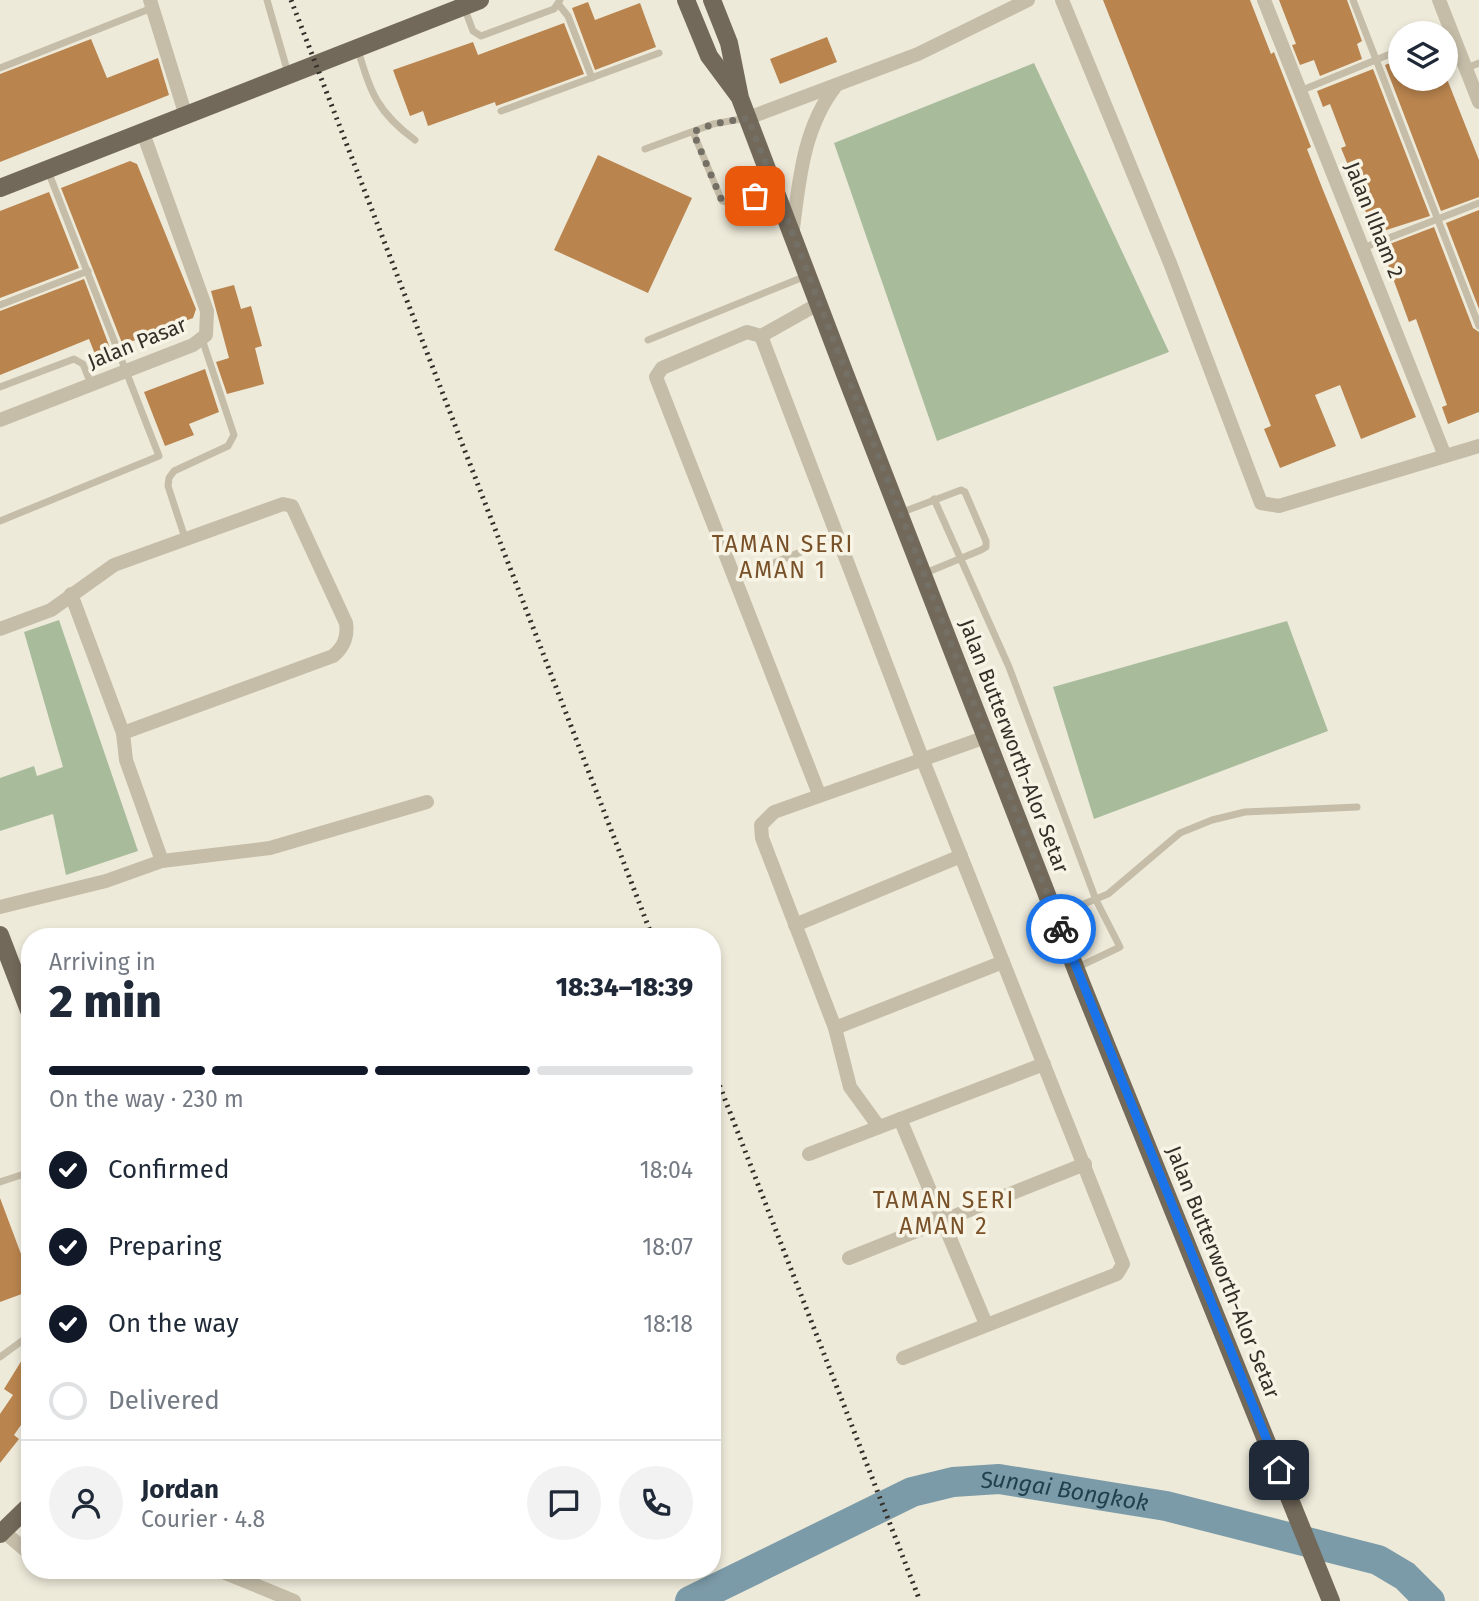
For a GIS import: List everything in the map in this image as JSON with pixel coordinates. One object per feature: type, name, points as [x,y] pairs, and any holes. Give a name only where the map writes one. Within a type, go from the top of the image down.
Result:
[{"type":"main road","name":"Jalan Butterworth-Alor Setar","points":[[712,0],[729,43],[740,98],[807,276],[1075,968],[1331,1601]]},
{"type":"main road","name":"Jalan Butterworth-Alor Setar","points":[[687,2],[709,56],[740,98]]},
{"type":"main road","points":[[0,188],[472,3]]},
{"type":"main road","points":[[0,935],[21,990]]},
{"type":"main road","points":[[1,1532],[21,1513]]},
{"type":"street","points":[[748,118],[918,54],[1028,0]]},
{"type":"street","points":[[1062,0],[1170,263],[1261,503],[1279,506],[1479,446]]},
{"type":"street","name":"Jalan Ilham 2","points":[[1264,0],[1445,456]]},
{"type":"street","points":[[1439,0],[1443,21]]},
{"type":"street","points":[[151,4],[186,116]]},
{"type":"street","points":[[1458,47],[1473,66],[1479,102]]},
{"type":"street","points":[[792,237],[807,143],[823,103],[836,86]]},
{"type":"street","name":"Jalan Pasar","points":[[0,420],[202,339],[209,327],[207,311],[143,133]]},
{"type":"street","points":[[818,304],[761,336],[747,332],[662,368],[656,377],[819,794]]},
{"type":"street","points":[[761,336],[922,758],[1121,1254],[1121,1270],[1117,1274],[903,1358]]},
{"type":"street","points":[[0,629],[51,610],[114,565],[283,504],[292,506],[346,623],[345,643],[333,656],[123,733]]},
{"type":"street","points":[[71,594],[123,733],[126,761],[162,861]]},
{"type":"street","points":[[879,1127],[850,1087],[843,1068],[835,1028],[762,838],[761,825],[774,812],[819,794],[986,737]]},
{"type":"street","points":[[0,907],[106,881],[162,861],[270,848],[427,802]]},
{"type":"street","points":[[795,925],[961,856]]},
{"type":"street","points":[[835,1028],[1003,962]]},
{"type":"street","points":[[809,1154],[1044,1064]]},
{"type":"street","points":[[900,1119],[940,1220],[986,1324]]},
{"type":"street","points":[[849,1258],[1085,1164]]},
{"type":"street","points":[[1,1532],[21,1547]]},
{"type":"street","points":[[240,1579],[293,1601]]},
{"type":"lane","points":[[267,0],[289,76]]},
{"type":"lane","points":[[1353,0],[1479,326]]},
{"type":"lane","points":[[472,3],[473,31],[481,36],[560,3],[568,16],[592,78]]},
{"type":"lane","points":[[0,68],[151,4]]},
{"type":"lane","points":[[358,49],[371,95],[399,128],[415,140]]},
{"type":"lane","points":[[501,111],[659,53]]},
{"type":"lane","points":[[1300,91],[1388,55]]},
{"type":"lane","points":[[645,149],[713,124],[748,118]]},
{"type":"lane","points":[[693,132],[722,201],[735,203],[774,189]]},
{"type":"lane","points":[[0,520],[159,456],[47,170]]},
{"type":"lane","points":[[1363,248],[1479,203]]},
{"type":"lane","points":[[0,305],[88,271]]},
{"type":"lane","points":[[648,340],[807,276]]},
{"type":"lane","points":[[186,541],[168,486],[169,478],[174,471],[228,446],[234,435],[202,339]]},
{"type":"lane","points":[[0,387],[74,359],[83,364],[91,385]]},
{"type":"lane","points":[[899,513],[957,490],[965,492],[986,541],[986,547],[981,550],[923,574]]},
{"type":"lane","points":[[934,499],[1009,667],[1096,900],[1120,947],[1075,968]]},
{"type":"lane","points":[[735,579],[838,537]]},
{"type":"lane","points":[[1055,916],[1108,894],[1180,833],[1212,820],[1245,812],[1357,807]]},
{"type":"lane","points":[[0,1182],[21,1175]]},
{"type":"lane","points":[[0,1357],[21,1342]]},
{"type":"green space","points":[[1034,63],[1169,352],[937,441],[834,143]]},
{"type":"green space","points":[[59,620],[138,851],[66,875],[53,814],[0,831],[0,778],[34,766],[37,776],[63,767],[24,632]]},
{"type":"green space","points":[[1287,621],[1328,731],[1094,819],[1053,687]]},
{"type":"building","points":[[1103,0],[1250,0],[1271,54],[1274,52],[1311,147],[1307,149],[1416,417],[1361,439],[1340,385],[1315,395],[1336,446],[1280,468],[1264,429],[1271,426]]},
{"type":"building","points":[[1279,0],[1347,0],[1362,41],[1357,44],[1362,59],[1320,76],[1314,60],[1300,65],[1292,45],[1296,44]]},
{"type":"building","points":[[588,2],[595,20],[640,3],[656,47],[595,70],[572,8]]},
{"type":"building","points":[[564,23],[584,74],[496,106],[495,102],[428,126],[423,111],[410,116],[393,70],[473,42],[478,55]]},
{"type":"building","points":[[827,37],[837,62],[780,84],[770,59]]},
{"type":"building","points":[[91,39],[107,78],[158,58],[169,95],[0,162],[0,74]]},
{"type":"building","points":[[1373,69],[1430,216],[1374,234],[1364,207],[1369,204],[1353,163],[1348,165],[1341,148],[1346,146],[1330,104],[1323,107],[1317,91]]},
{"type":"building","points":[[1395,91],[1452,91],[1479,160],[1479,197],[1441,211]]},
{"type":"building","points":[[598,155],[692,198],[648,293],[554,250]]},
{"type":"building","points":[[130,161],[137,164],[196,309],[193,318],[125,344],[122,343],[61,188]]},
{"type":"building","points":[[49,192],[79,268],[0,298],[0,211]]},
{"type":"building","points":[[1479,210],[1479,309],[1446,223]]},
{"type":"building","points":[[1434,227],[1473,328],[1479,332],[1479,412],[1448,424],[1442,407],[1447,405],[1416,319],[1409,322],[1387,262],[1392,261],[1387,245]]},
{"type":"building","points":[[84,279],[110,348],[95,354],[89,339],[0,375],[0,311]]},
{"type":"building","points":[[234,285],[241,309],[251,306],[262,346],[255,348],[264,384],[227,394],[216,362],[229,358],[211,291]]},
{"type":"building","points":[[205,369],[219,412],[189,424],[194,435],[165,446],[144,392]]},
{"type":"building","points":[[0,1198],[21,1254],[21,1294],[0,1302]]},
{"type":"building","points":[[21,1362],[21,1425],[14,1435],[19,1439],[0,1463],[0,1414],[13,1395],[4,1389]]},
{"type":"waterway","name":"Sungai Bongkok","points":[[690,1601],[912,1492],[953,1482],[999,1479],[1166,1506],[1378,1560],[1405,1576],[1430,1601]]},
{"type":"railway","points":[[291,0],[649,928]]},
{"type":"railway","points":[[721,1089],[920,1601]]},
{"type":"way so far","points":[[755,196],[730,204],[722,201],[693,132],[713,124],[748,118],[1061,929]]},
{"type":"district","name":"TAMAN SERI AMAN 1","points":[[783,557]]},
{"type":"district","name":"TAMAN SERI AMAN 2","points":[[944,1213]]},
{"type":"route","points":[[1061,929],[1279,1470]]}]
